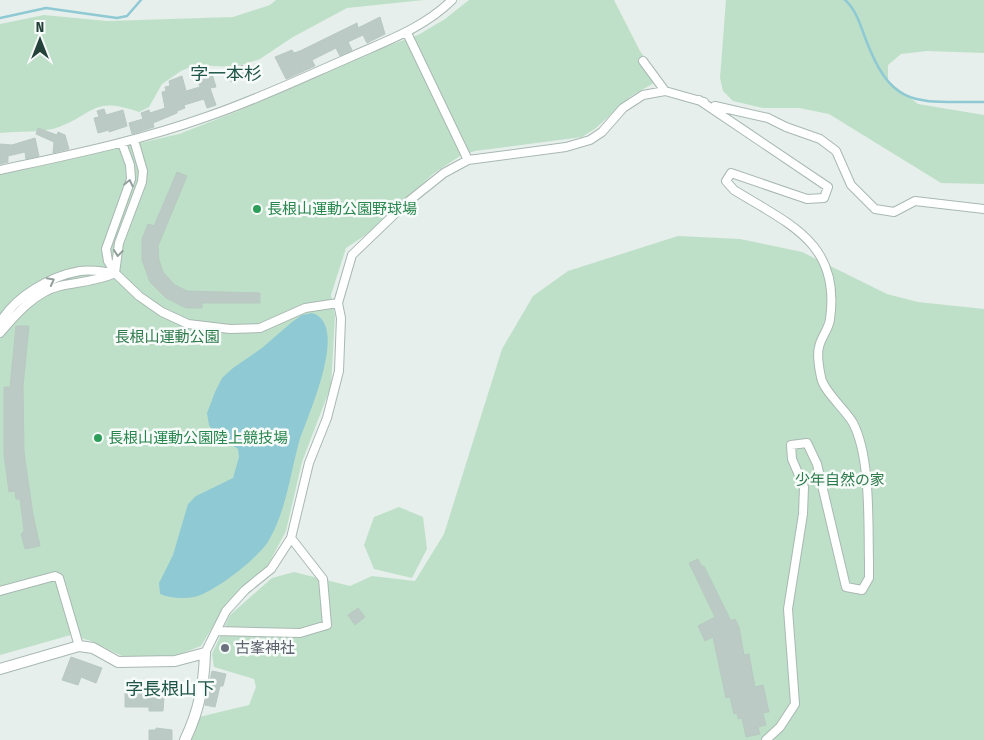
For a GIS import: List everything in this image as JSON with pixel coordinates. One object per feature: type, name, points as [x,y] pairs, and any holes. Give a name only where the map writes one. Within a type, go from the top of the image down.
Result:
[{"type":"street","points":[[0,170],[134,140],[206,117],[262,96],[407,33],[444,8],[452,0]]},
{"type":"street","points":[[407,33],[468,160]]},
{"type":"street","points":[[643,61],[665,90]]},
{"type":"street","points":[[185,740],[196,716],[204,684],[205,653],[226,611],[245,590],[271,569],[291,538],[309,463],[327,418],[339,371],[340,318],[338,303],[352,255],[404,205],[444,172],[468,160],[566,147],[590,140],[602,132],[623,108],[643,95],[665,90],[722,109],[768,118],[786,127],[820,139],[836,152],[851,186],[875,209],[894,212],[915,201],[984,209]]},
{"type":"street","points":[[699,100],[828,187],[824,198],[807,199],[731,173],[726,181],[734,190],[803,235],[816,246],[829,271],[833,300],[829,325],[819,347],[821,379],[854,424],[864,460],[869,578],[862,590],[846,587],[816,464],[807,443],[791,445],[792,459],[804,487],[803,514],[788,609],[795,704],[780,727],[766,740]]},
{"type":"street","points":[[115,273],[119,243],[142,182],[143,171],[134,140]]},
{"type":"street","points":[[122,143],[130,165],[131,179],[106,249],[108,261],[115,273],[139,296],[162,312],[188,324],[230,329],[260,328],[305,308],[338,303]]},
{"type":"street","points":[[0,322],[22,299],[52,280],[82,271],[115,273]]},
{"type":"street","points":[[0,333],[34,299],[58,287],[104,278],[115,273]]},
{"type":"street","points":[[216,631],[300,633],[327,625],[324,579],[291,538]]},
{"type":"street","points":[[0,591],[55,576],[59,578],[79,646]]},
{"type":"street","points":[[0,669],[79,646],[93,648],[118,662],[175,661],[205,653]]},
{"type":"green space","points":[[276,0],[424,0],[347,8],[293,37],[260,59],[235,67],[195,65],[181,71],[162,84],[149,107],[139,112],[124,107],[103,106],[95,108],[71,122],[53,129],[0,133],[0,24],[44,15],[107,21],[233,17],[270,5]]},
{"type":"green space","name":"長根山運動公園","points":[[469,0],[614,0],[640,51],[661,79],[631,96],[596,128],[582,137],[475,151],[460,156],[433,174],[367,234],[346,248],[331,295],[335,316],[331,386],[302,462],[286,531],[268,565],[227,603],[201,646],[175,656],[122,656],[91,641],[71,635],[0,655],[0,175],[179,134],[238,111],[376,50],[418,35],[445,19]]},
{"type":"green space","points":[[726,0],[984,0],[984,53],[927,51],[901,54],[888,65],[888,81],[918,104],[984,115],[984,184],[941,183],[829,114],[799,108],[763,108],[733,101],[723,91],[720,78]]},
{"type":"green space","name":"少年自然の家","points":[[678,236],[740,239],[802,252],[887,294],[918,302],[984,309],[984,740],[189,740],[199,717],[249,705],[256,687],[254,679],[214,667],[212,654],[230,615],[272,578],[294,572],[350,586],[372,576],[415,581],[444,534],[502,349],[533,296],[568,271]]},
{"type":"green space","points":[[399,507],[423,517],[427,549],[412,578],[374,569],[364,545],[374,517]]},
{"type":"water","points":[[312,313],[323,321],[327,335],[327,353],[323,373],[299,442],[284,505],[275,529],[256,556],[235,574],[212,589],[194,597],[181,598],[160,594],[159,583],[173,555],[188,504],[196,496],[233,478],[239,457],[238,449],[214,433],[209,425],[207,413],[222,378],[262,348],[292,322],[302,315]]},
{"type":"building","points":[[380,17],[385,34],[367,43],[363,35],[348,42],[352,50],[340,56],[336,48],[312,60],[315,66],[286,79],[275,57],[292,50],[294,53],[300,51],[357,23],[358,28]]},
{"type":"building","points":[[193,65],[206,74],[212,74],[216,87],[210,88],[216,105],[207,108],[204,99],[184,105],[185,108],[177,111],[177,113],[153,123],[154,127],[132,134],[129,123],[143,119],[141,113],[149,110],[150,113],[165,108],[162,92],[166,91],[165,87],[170,86],[169,81],[182,76],[186,91],[200,87]]},
{"type":"building","points":[[242,65],[251,75],[231,82],[228,74]]},
{"type":"building","points":[[104,109],[106,115],[123,110],[127,126],[109,132],[109,130],[98,133],[94,118],[99,117],[97,111]]},
{"type":"building","points":[[38,128],[57,135],[58,132],[65,135],[69,149],[53,153],[54,142],[36,134]]},
{"type":"building","points":[[35,138],[39,156],[26,159],[25,152],[8,156],[8,162],[0,164],[0,144],[12,145]]},
{"type":"building","points":[[177,172],[187,176],[158,246],[159,260],[163,272],[175,285],[187,291],[260,293],[260,303],[202,303],[202,308],[186,308],[166,298],[150,282],[142,260],[142,239],[148,224],[154,226]]},
{"type":"building","points":[[16,326],[29,326],[23,386],[24,452],[33,515],[40,546],[25,549],[21,534],[24,531],[20,499],[16,499],[15,491],[9,492],[4,454],[4,387],[10,387]]},
{"type":"building","points":[[698,559],[702,567],[704,566],[731,621],[735,619],[739,627],[744,655],[749,654],[755,687],[763,685],[769,712],[763,713],[766,725],[758,727],[760,734],[746,737],[742,718],[738,719],[737,713],[734,714],[730,697],[726,698],[713,637],[705,641],[698,626],[715,617],[689,563]]},
{"type":"building","points":[[358,608],[365,617],[355,625],[348,615]]},
{"type":"building","points":[[71,657],[102,668],[96,683],[81,677],[78,685],[62,680]]},
{"type":"building","points":[[212,671],[226,674],[223,686],[220,686],[215,707],[205,705]]},
{"type":"building","points":[[149,685],[165,685],[163,711],[149,711],[149,707],[125,707],[125,688],[149,688]]},
{"type":"building","points":[[156,728],[172,730],[172,740],[149,740],[149,730],[156,730]]},
{"type":"waterway","points":[[0,18],[46,8],[117,18],[127,16],[141,0]]},
{"type":"waterway","points":[[845,0],[855,13],[876,63],[887,80],[898,91],[925,101],[984,102]]},
{"type":"place","name":"長根山運動公園野球場","points":[[257,209]]},
{"type":"place","name":"長根山運動公園陸上競技場","points":[[98,438]]},
{"type":"place","name":"古峯神社","points":[[225,648]]},
{"type":"district","name":"字一本杉","points":[[226,74]]},
{"type":"district","name":"字長根山下","points":[[170,689]]}]
